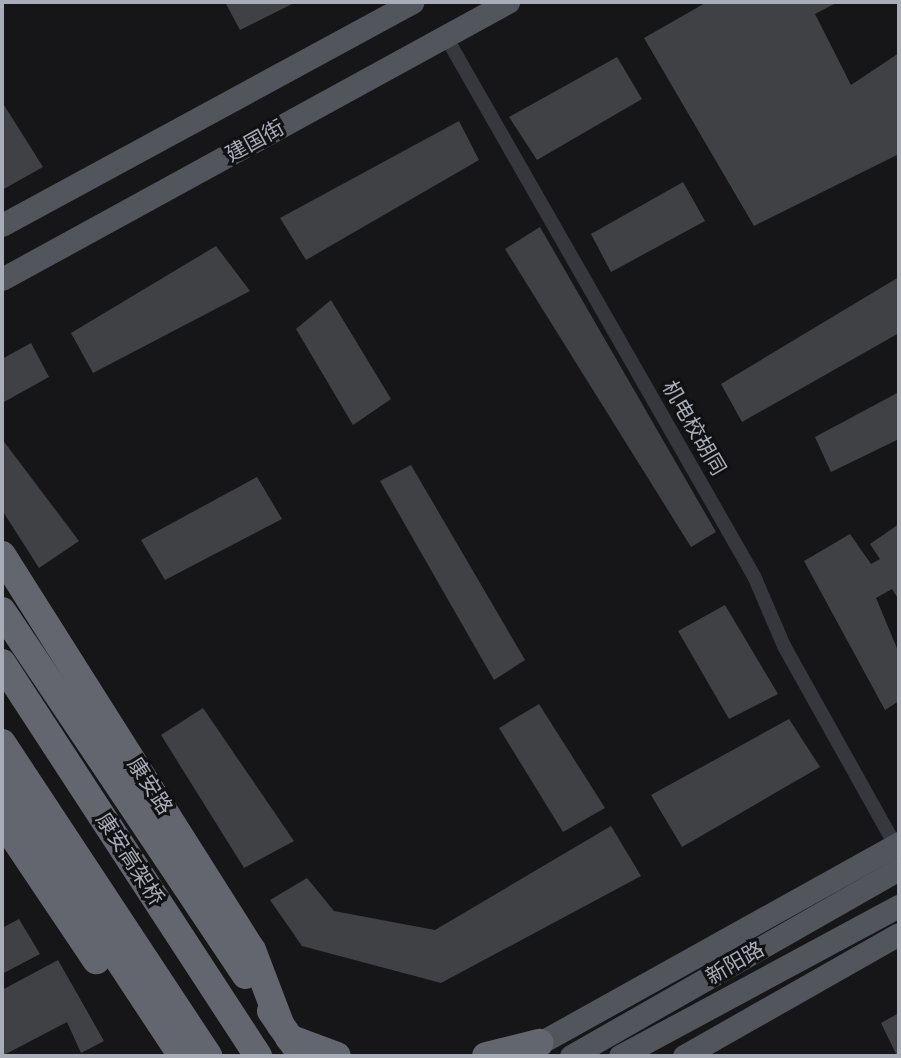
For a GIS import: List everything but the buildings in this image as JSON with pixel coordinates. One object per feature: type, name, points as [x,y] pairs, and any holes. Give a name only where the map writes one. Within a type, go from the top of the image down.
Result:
[{"type":"highway","name":"康安路","points":[[2,555],[252,950],[290,1040]]},
{"type":"highway","name":"康安路","points":[[2,611],[290,1040]]},
{"type":"highway","name":"康安高架桥","points":[[2,663],[258,1056]]},
{"type":"highway","name":"康安高架桥","points":[[2,743],[208,1056]]},
{"type":"highway","points":[[2,783],[182,1056]]},
{"type":"highway","points":[[2,820],[160,1056]]},
{"type":"highway","points":[[290,1040],[337,1056]]},
{"type":"highway","points":[[486,1056],[531,1049]]},
{"type":"main road","points":[[2,225],[412,2]]},
{"type":"main road","name":"建国街","points":[[2,279],[508,2]]},
{"type":"main road","points":[[531,1049],[897,844]]},
{"type":"main road","name":"新阳路","points":[[571,1056],[899,869]]},
{"type":"main road","name":"新阳路","points":[[620,1056],[899,906]]},
{"type":"main road","points":[[697,1053],[899,934]]},
{"type":"street","name":"机电校胡同","points":[[446,37],[754,576],[784,646],[897,844]]}]
